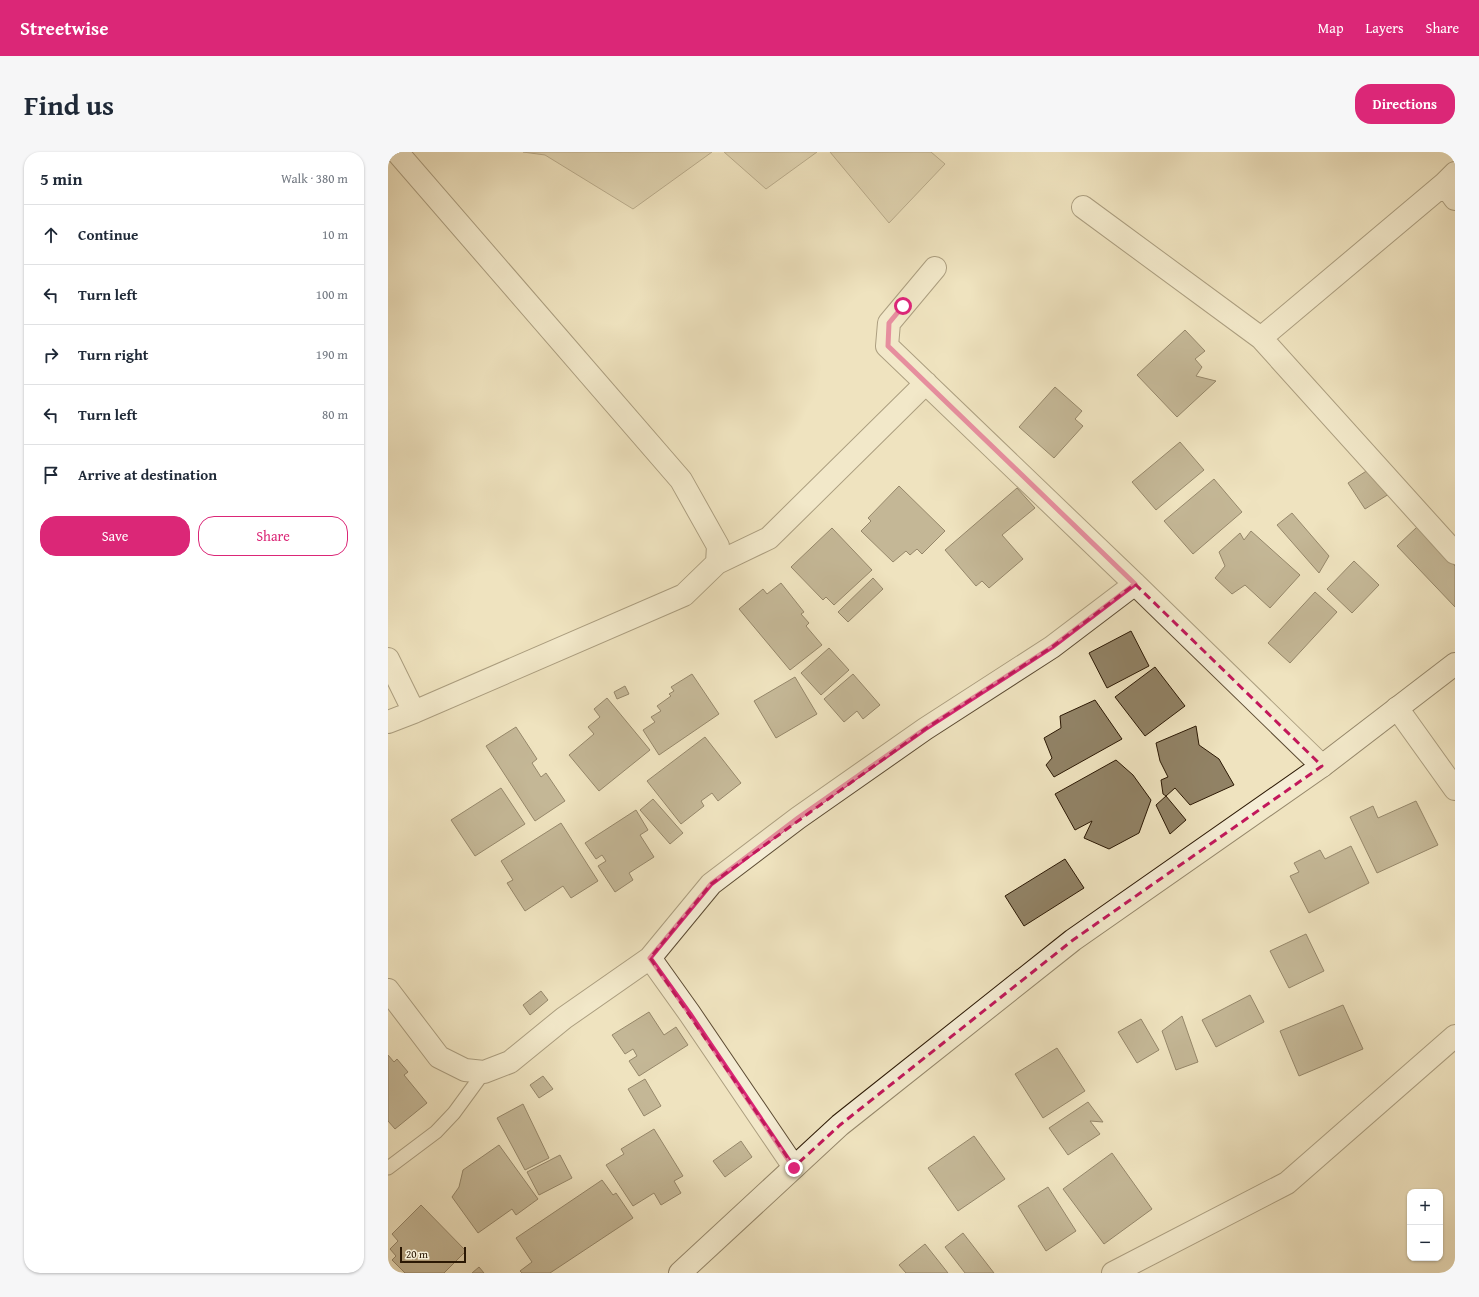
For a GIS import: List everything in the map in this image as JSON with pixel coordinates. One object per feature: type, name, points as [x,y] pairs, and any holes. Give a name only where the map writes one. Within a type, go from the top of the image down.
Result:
[{"type":"street","points":[[397,152],[680,480],[718,546],[717,563]]},
{"type":"street","points":[[1260,338],[1451,185]]},
{"type":"street","points":[[1083,207],[1260,338],[1455,553]]},
{"type":"street","points":[[935,268],[889,323],[888,346],[1322,766]]},
{"type":"street","points":[[388,722],[684,595],[717,563],[769,538],[926,383]]},
{"type":"street","points":[[388,990],[439,1057],[465,1070],[484,1072],[510,1062],[564,1018],[650,958],[711,884],[798,818],[925,729],[1052,647],[1135,584]]},
{"type":"street","points":[[388,659],[414,712]]},
{"type":"street","points":[[680,1273],[840,1125],[1074,940],[1322,766],[1455,664]]},
{"type":"street","points":[[1397,708],[1455,789]]},
{"type":"street","points":[[650,958],[690,1014],[794,1168]]},
{"type":"street","points":[[1112,1273],[1287,1183],[1455,1036]]},
{"type":"lane","points":[[388,1168],[436,1132],[454,1113],[484,1072]]},
{"type":"highlighted area","points":[[1135,584],[1322,766],[1073,940],[840,1125],[794,1167],[650,958],[711,884],[925,729],[1052,647]]},
{"type":"shaded area","points":[[523,152],[712,152],[633,209],[545,155]]},
{"type":"shaded area","points":[[724,152],[817,152],[766,189]]},
{"type":"shaded area","points":[[830,152],[931,152],[945,164],[889,223]]},
{"type":"building","points":[[1185,330],[1205,351],[1195,359],[1202,367],[1196,376],[1216,381],[1177,417],[1137,375]]},
{"type":"building","points":[[1055,387],[1082,411],[1075,419],[1083,426],[1054,458],[1019,427]]},
{"type":"building","points":[[1180,442],[1204,470],[1156,510],[1132,482]]},
{"type":"building","points":[[1371,468],[1389,494],[1365,509],[1348,483]]},
{"type":"building","points":[[1214,479],[1242,512],[1193,554],[1164,521]]},
{"type":"building","points":[[899,486],[945,531],[922,554],[917,549],[910,555],[906,551],[893,562],[861,531],[871,521],[868,518]]},
{"type":"building","points":[[1017,488],[1035,508],[1002,535],[1023,559],[989,588],[982,581],[976,586],[945,550]]},
{"type":"building","points":[[1292,513],[1329,556],[1319,573],[1277,525]]},
{"type":"building","points":[[1417,527],[1455,566],[1455,607],[1397,546]]},
{"type":"building","points":[[832,528],[872,570],[834,605],[826,597],[823,600],[791,567]]},
{"type":"building","points":[[1251,531],[1300,575],[1270,608],[1245,585],[1232,594],[1215,578],[1225,566],[1219,552],[1240,533],[1244,540]]},
{"type":"building","points":[[1354,561],[1379,585],[1352,613],[1327,589]]},
{"type":"building","points":[[873,578],[883,589],[848,622],[838,612]]},
{"type":"building","points":[[781,583],[804,612],[801,614],[809,623],[806,626],[822,645],[790,670],[739,609],[763,589],[767,594]]},
{"type":"building","points":[[1315,592],[1337,612],[1290,663],[1268,643]]},
{"type":"building","points":[[1131,631],[1149,666],[1107,688],[1089,653]]},
{"type":"building","points":[[829,648],[849,670],[821,695],[801,673]]},
{"type":"building","points":[[1155,667],[1185,706],[1145,736],[1115,697]]},
{"type":"building","points":[[692,674],[719,714],[659,755],[643,730],[655,722],[651,717],[661,711],[657,706],[671,696],[669,694],[674,691],[671,687]]},
{"type":"building","points":[[853,674],[880,705],[863,719],[857,711],[844,722],[824,699]]},
{"type":"building","points":[[795,677],[817,714],[776,738],[754,701]]},
{"type":"building","points":[[625,686],[629,694],[617,699],[614,692]]},
{"type":"building","points":[[607,698],[650,750],[599,791],[569,755],[594,734],[588,727],[600,717],[594,709]]},
{"type":"building","points":[[1095,700],[1122,739],[1054,777],[1046,765],[1052,758],[1044,738],[1061,728],[1060,716]]},
{"type":"building","points":[[1196,726],[1199,745],[1219,759],[1234,785],[1190,805],[1175,788],[1166,796],[1163,794],[1161,780],[1168,777],[1160,761],[1156,743]]},
{"type":"building","points":[[516,727],[537,759],[532,763],[541,777],[546,773],[565,801],[535,821],[486,746]]},
{"type":"building","points":[[705,737],[741,783],[718,801],[712,793],[701,801],[704,806],[681,824],[647,781]]},
{"type":"building","points":[[1116,760],[1133,775],[1151,800],[1139,833],[1109,849],[1084,838],[1092,821],[1075,830],[1055,794]]},
{"type":"building","points":[[501,788],[525,824],[475,856],[451,820]]},
{"type":"building","points":[[1166,796],[1186,820],[1170,834],[1156,805]]},
{"type":"building","points":[[653,799],[683,833],[670,844],[640,810]]},
{"type":"building","points":[[1416,801],[1438,845],[1377,873],[1350,817],[1373,806],[1378,818]]},
{"type":"building","points":[[636,810],[648,830],[640,835],[654,857],[629,873],[633,880],[615,892],[598,866],[606,861],[602,855],[596,859],[585,843]]},
{"type":"building","points":[[561,823],[598,881],[571,898],[563,886],[525,911],[507,883],[513,880],[501,861]]},
{"type":"building","points":[[1351,846],[1369,883],[1309,913],[1290,876],[1299,872],[1294,863],[1320,850],[1325,859]]},
{"type":"building","points":[[1065,859],[1084,888],[1024,926],[1005,896]]},
{"type":"building","points":[[1306,934],[1324,971],[1289,988],[1270,951]]},
{"type":"building","points":[[541,991],[548,1000],[530,1015],[523,1005]]},
{"type":"building","points":[[1250,995],[1264,1022],[1216,1047],[1202,1020]]},
{"type":"building","points":[[1343,1005],[1363,1049],[1299,1076],[1280,1031]]},
{"type":"building","points":[[649,1012],[664,1035],[676,1027],[688,1045],[639,1076],[629,1061],[637,1056],[633,1049],[625,1054],[612,1035]]},
{"type":"building","points":[[1182,1016],[1198,1062],[1176,1070],[1162,1031]]},
{"type":"building","points":[[1141,1019],[1159,1050],[1137,1063],[1118,1032]]},
{"type":"building","points":[[1057,1048],[1085,1091],[1043,1118],[1015,1074]]},
{"type":"building","points":[[388,1055],[394,1062],[397,1059],[408,1072],[404,1075],[427,1103],[395,1129],[388,1121]]},
{"type":"building","points":[[543,1076],[553,1089],[539,1098],[530,1085]]},
{"type":"building","points":[[645,1079],[661,1106],[644,1116],[628,1089]]},
{"type":"building","points":[[1088,1102],[1103,1122],[1090,1121],[1100,1134],[1068,1155],[1049,1128]]},
{"type":"building","points":[[523,1104],[549,1158],[525,1170],[497,1118]]},
{"type":"building","points":[[654,1129],[683,1176],[674,1181],[681,1193],[661,1205],[654,1193],[633,1206],[606,1165],[624,1154],[621,1149]]},
{"type":"building","points":[[974,1136],[1005,1179],[958,1211],[928,1168]]},
{"type":"building","points":[[741,1141],[752,1157],[725,1177],[713,1161]]},
{"type":"building","points":[[499,1145],[538,1199],[516,1215],[512,1209],[478,1233],[452,1197],[459,1187],[463,1170]]},
{"type":"building","points":[[1112,1153],[1152,1209],[1104,1244],[1063,1189]]},
{"type":"building","points":[[560,1155],[572,1178],[539,1195],[527,1172]]},
{"type":"building","points":[[602,1180],[613,1195],[616,1193],[633,1218],[550,1273],[522,1273],[520,1271],[532,1262],[516,1238]]},
{"type":"building","points":[[1048,1187],[1076,1231],[1046,1251],[1018,1206]]},
{"type":"building","points":[[421,1205],[466,1251],[444,1273],[405,1273],[392,1260],[396,1256],[390,1249],[398,1241],[392,1234]]},
{"type":"building","points":[[963,1233],[994,1273],[965,1273],[945,1247]]},
{"type":"building","points":[[925,1244],[948,1273],[906,1273],[899,1265]]},
{"type":"building","points":[[479,1267],[484,1273],[472,1273]]},
{"type":"route","points":[[794,1168],[690,1014],[650,958],[711,884],[798,818],[925,729],[1052,647],[1135,584],[888,346],[889,323],[903,306]]}]
